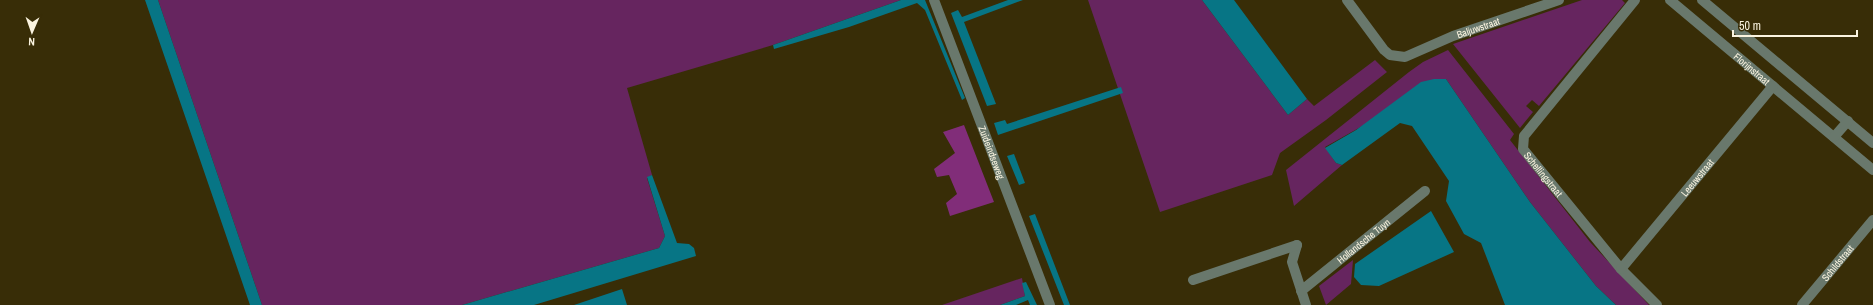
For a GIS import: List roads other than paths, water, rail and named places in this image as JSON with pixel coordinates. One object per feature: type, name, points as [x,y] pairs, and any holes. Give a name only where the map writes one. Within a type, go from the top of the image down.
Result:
[{"type":"street","name":"Zuideindseweg","points":[[934,0],[1050,305]]},
{"type":"street","name":"Baljuwstraat","points":[[1347,0],[1384,50],[1390,55],[1398,57],[1412,55],[1453,36],[1559,0]]},
{"type":"street","name":"Schellingstraat","points":[[1635,0],[1524,136],[1523,149],[1621,269],[1657,305]]},
{"type":"street","name":"Florijnstraat","points":[[1670,0],[1873,170]]},
{"type":"street","points":[[1702,0],[1873,143]]},
{"type":"street","name":"Leeuwstraat","points":[[1621,269],[1773,86]]},
{"type":"street","points":[[1834,137],[1848,121]]},
{"type":"street","name":"Hollandsche Tuyn","points":[[1301,291],[1425,191]]},
{"type":"street","name":"Schildstraat","points":[[1802,305],[1873,220]]},
{"type":"street","points":[[1194,280],[1297,245],[1292,262],[1306,305]]},
{"type":"water","points":[[145,0],[158,0],[262,305],[250,305]]},
{"type":"water","points":[[901,0],[925,0],[965,98],[962,100],[925,10],[917,3],[849,27],[774,49],[773,45]]},
{"type":"water","points":[[1008,0],[1023,0],[964,22],[996,104],[987,106],[951,13],[958,10],[962,17]]},
{"type":"water","points":[[1202,0],[1234,0],[1307,99],[1288,115]]},
{"type":"water","points":[[1434,79],[1446,79],[1530,202],[1596,286],[1616,305],[1505,305],[1481,243],[1464,234],[1446,201],[1449,181],[1412,126],[1400,123],[1342,165],[1336,163],[1325,148],[1356,130],[1421,82]]},
{"type":"water","points":[[1121,87],[1123,93],[998,135],[994,123],[1005,120],[1007,124]]},
{"type":"water","points":[[1014,154],[1025,183],[1019,185],[1007,156]]},
{"type":"water","points":[[652,175],[677,243],[689,244],[694,248],[696,256],[534,305],[462,305],[659,248],[665,236],[647,177]]},
{"type":"water","points":[[1431,211],[1454,252],[1379,286],[1361,285],[1354,277],[1355,264]]},
{"type":"water","points":[[1035,214],[1070,305],[1064,305],[1029,216]]},
{"type":"water","points":[[1026,282],[1037,305],[1030,305],[1028,300],[1016,305],[1000,305],[1025,296],[1022,283]]},
{"type":"water","points":[[622,289],[627,305],[574,305]]}]
